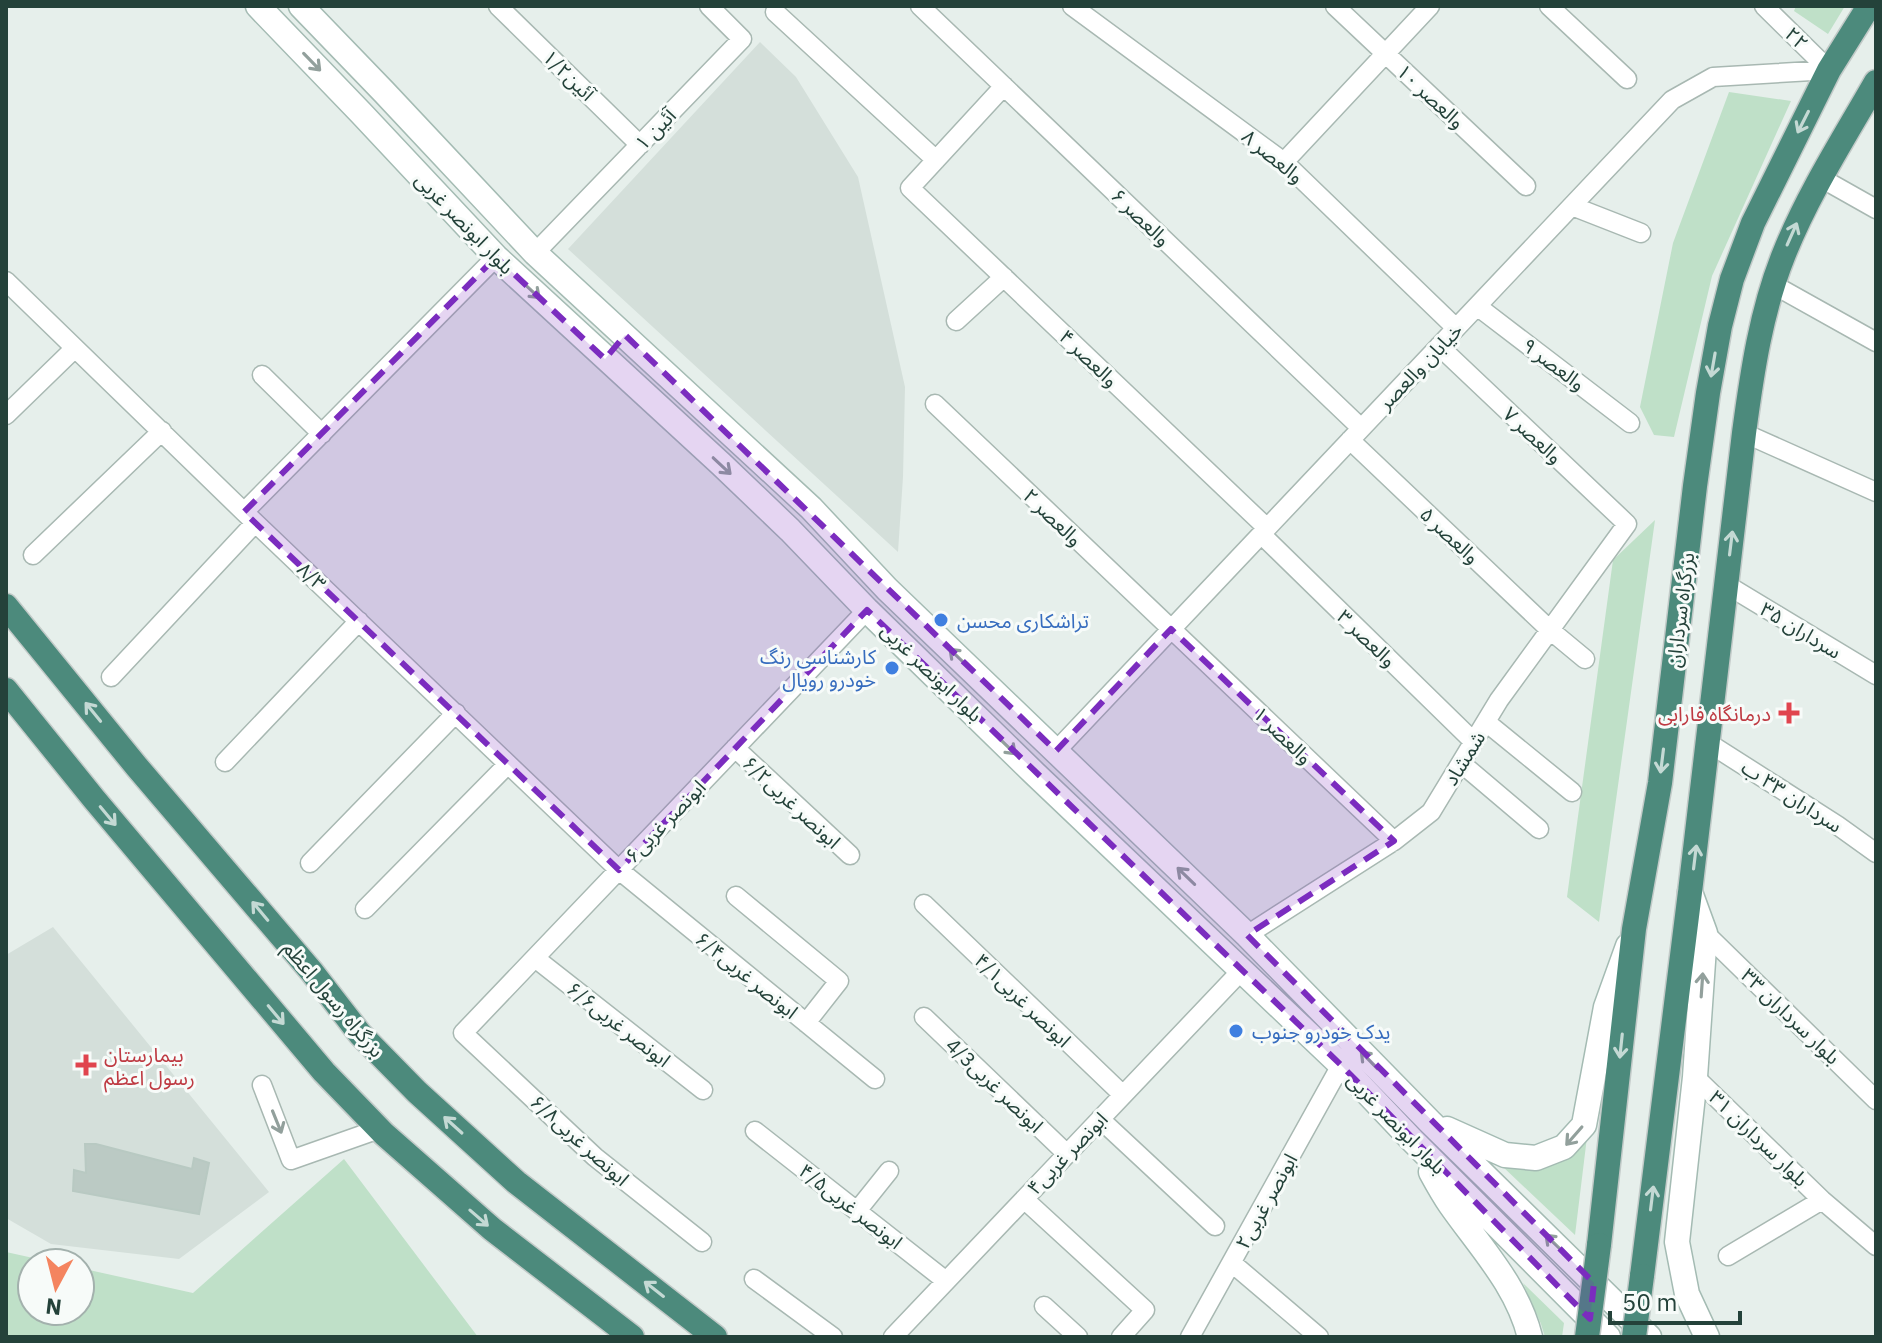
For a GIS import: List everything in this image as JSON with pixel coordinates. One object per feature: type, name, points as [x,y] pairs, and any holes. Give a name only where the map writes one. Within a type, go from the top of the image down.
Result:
[{"type":"highway","name":"بزرگراه سرداران","points":[[1587,1337],[1634,929],[1660,783],[1697,471],[1720,326],[1732,279],[1753,223],[1829,70],[1869,6]]},
{"type":"highway","points":[[1634,1337],[1744,433],[1757,350],[1783,255],[1802,212],[1876,82]]},
{"type":"highway","name":"بزرگراه رسول اعظم","points":[[6,606],[137,767],[312,972],[360,1034],[417,1092],[516,1182],[715,1337]]},
{"type":"highway","points":[[6,690],[288,1030],[379,1129],[492,1229],[632,1337]]},
{"type":"main road","name":"بلوار ابونصر غربی","points":[[258,6],[496,257],[721,464],[1034,773],[1341,1065],[1608,1337]]},
{"type":"main road","name":"بلوار ابونصر غربی","points":[[301,6],[535,253],[811,508],[887,589],[1247,935],[1430,1122],[1649,1337]]},
{"type":"main road","points":[[605,359],[625,335]]},
{"type":"main road","points":[[1690,892],[1705,933],[1695,1077],[1677,1242],[1687,1294],[1707,1337]]},
{"type":"main road","points":[[1430,1122],[1505,1155],[1536,1158],[1564,1147],[1584,1125],[1606,1007],[1634,929]]},
{"type":"main road","points":[[1411,1139],[1450,1203],[1506,1280],[1526,1318],[1530,1337]]},
{"type":"street","name":"۱/۲آئین","points":[[498,6],[640,145]]},
{"type":"street","name":"آئین ۱","points":[[535,253],[742,39],[709,6]]},
{"type":"street","name":"والعصر ۶","points":[[920,6],[1355,434]]},
{"type":"street","name":"والعصر ۸","points":[[1072,6],[1284,162],[1456,328]]},
{"type":"street","name":"والعصر ۱۰","points":[[1335,6],[1526,186]]},
{"type":"street","points":[[1284,162],[1430,6]]},
{"type":"street","points":[[1549,6],[1627,79]]},
{"type":"street","name":"۲۲","points":[[1764,6],[1829,70]]},
{"type":"street","points":[[775,12],[936,160],[1004,86]]},
{"type":"street","name":"خیابان والعصر","points":[[1056,751],[1672,100],[1713,77],[1829,70]]},
{"type":"street","name":"والعصر ۴","points":[[936,160],[910,188],[1264,531]]},
{"type":"street","points":[[1821,178],[1876,209]]},
{"type":"street","points":[[1572,206],[1641,233]]},
{"type":"street","points":[[111,677],[322,434],[496,257]]},
{"type":"street","points":[[956,321],[1004,277]]},
{"type":"street","name":"۸/۳","points":[[6,281],[619,870]]},
{"type":"street","points":[[1774,285],[1876,342]]},
{"type":"street","name":"والعصر ۹","points":[[1477,306],[1630,423]]},
{"type":"street","name":"والعصر ۷","points":[[1439,346],[1627,524]]},
{"type":"street","points":[[6,415],[75,348]]},
{"type":"street","points":[[262,375],[322,434]]},
{"type":"street","name":"والعصر ۲","points":[[935,404],[1171,629]]},
{"type":"street","points":[[33,555],[162,431]]},
{"type":"street","points":[[1744,433],[1876,492]]},
{"type":"street","name":"والعصر ۵","points":[[1355,434],[1550,630],[1585,659]]},
{"type":"street","name":"شمشاد","points":[[1247,935],[1394,841],[1431,812],[1499,700],[1627,524]]},
{"type":"street","name":"والعصر ۳","points":[[1264,531],[1474,742]]},
{"type":"street","name":"سرداران ۳۵","points":[[1727,585],[1876,675]]},
{"type":"street","name":"۶ابونصر غربی","points":[[463,1033],[867,610]]},
{"type":"street","points":[[225,762],[359,621]]},
{"type":"street","name":"والعصر ۱","points":[[1171,629],[1394,841]]},
{"type":"street","points":[[310,863],[456,713]]},
{"type":"street","points":[[1486,722],[1572,792]]},
{"type":"street","name":"سرداران ۳۳ ب","points":[[1707,742],[1876,853]]},
{"type":"street","name":"۶/۲ابونصر غربی","points":[[735,748],[850,855]]},
{"type":"street","points":[[1461,763],[1539,829]]},
{"type":"street","points":[[365,909],[508,764]]},
{"type":"street","name":"۶/۴ابونصر غربی","points":[[619,870],[875,1079]]},
{"type":"street","points":[[736,896],[839,981],[806,1023]]},
{"type":"street","name":"۴/۱ابونصر غربی","points":[[924,904],[1123,1095]]},
{"type":"street","name":"بلوار سرداران ۳۳","points":[[1705,933],[1876,1100]]},
{"type":"street","name":"۶/۶ابونصر غربی","points":[[535,958],[703,1090]]},
{"type":"street","name":"۴ابونصر غربی","points":[[900,1335],[946,1281],[1242,970]]},
{"type":"street","name":"4/3ابونصر غربی","points":[[924,1017],[1067,1154]]},
{"type":"street","name":"۶/۸ابونصر غربی","points":[[463,1033],[595,1157],[702,1242]]},
{"type":"street","name":"۲ابونصر غربی","points":[[1190,1337],[1341,1065]]},
{"type":"street","name":"بلوار سرداران ۳۱","points":[[1695,1077],[1822,1200],[1876,1246]]},
{"type":"street","points":[[262,1085],[291,1160],[379,1129]]},
{"type":"street","points":[[1100,1119],[1215,1226]]},
{"type":"street","name":"۴/۵ابونصر غربی","points":[[755,1131],[946,1281]]},
{"type":"street","points":[[857,1211],[889,1171]]},
{"type":"street","points":[[1024,1199],[1145,1310],[1121,1337]]},
{"type":"street","points":[[1728,1256],[1822,1200]]},
{"type":"street","points":[[1232,1263],[1319,1337]]},
{"type":"street","points":[[754,1279],[833,1337]]},
{"type":"street","points":[[1044,1306],[1078,1337]]},
{"type":"highlighted area","points":[[496,257],[605,359],[625,335],[1056,751],[1171,629],[1394,841],[1247,935],[1594,1283],[1590,1319],[1341,1065],[867,610],[619,870],[244,512]]},
{"type":"shaded area","points":[[760,42],[796,77],[858,177],[905,387],[898,552],[568,249]]},
{"type":"shaded area","name":"بیمارستان رسول اعظم","points":[[53,927],[269,1192],[179,1259],[51,1244],[6,1218],[6,955]]},
{"type":"green space","points":[[1796,6],[1845,6],[1828,34],[1794,11]]},
{"type":"green space","points":[[1729,92],[1791,101],[1712,276],[1674,437],[1654,435],[1640,407],[1673,243]]},
{"type":"green space","points":[[1655,520],[1599,922],[1567,897],[1613,560]]},
{"type":"green space","points":[[1587,1137],[1575,1235],[1502,1166]]},
{"type":"green space","points":[[344,1159],[478,1337],[6,1337],[6,1252],[16,1254],[16,1327],[96,1327],[96,1272],[193,1293]]},
{"type":"green space","points":[[1523,1283],[1564,1323],[1562,1337],[1545,1337]]},
{"type":"building","points":[[85,1144],[96,1144],[192,1169],[194,1158],[209,1163],[199,1214],[73,1191],[74,1170],[86,1173]]},
{"type":"place","name":"تراشکاری محسن","points":[[941,620]]},
{"type":"place","name":"کارشناسی رنگ خودرو رویال","points":[[892,668]]},
{"type":"place","name":"درمانگاه فارابی","points":[[1789,713]]},
{"type":"place","name":"یدک خودرو جنوب","points":[[1236,1031]]},
{"type":"place","name":"بیمارستان رسول اعظم","points":[[86,1065]]}]
